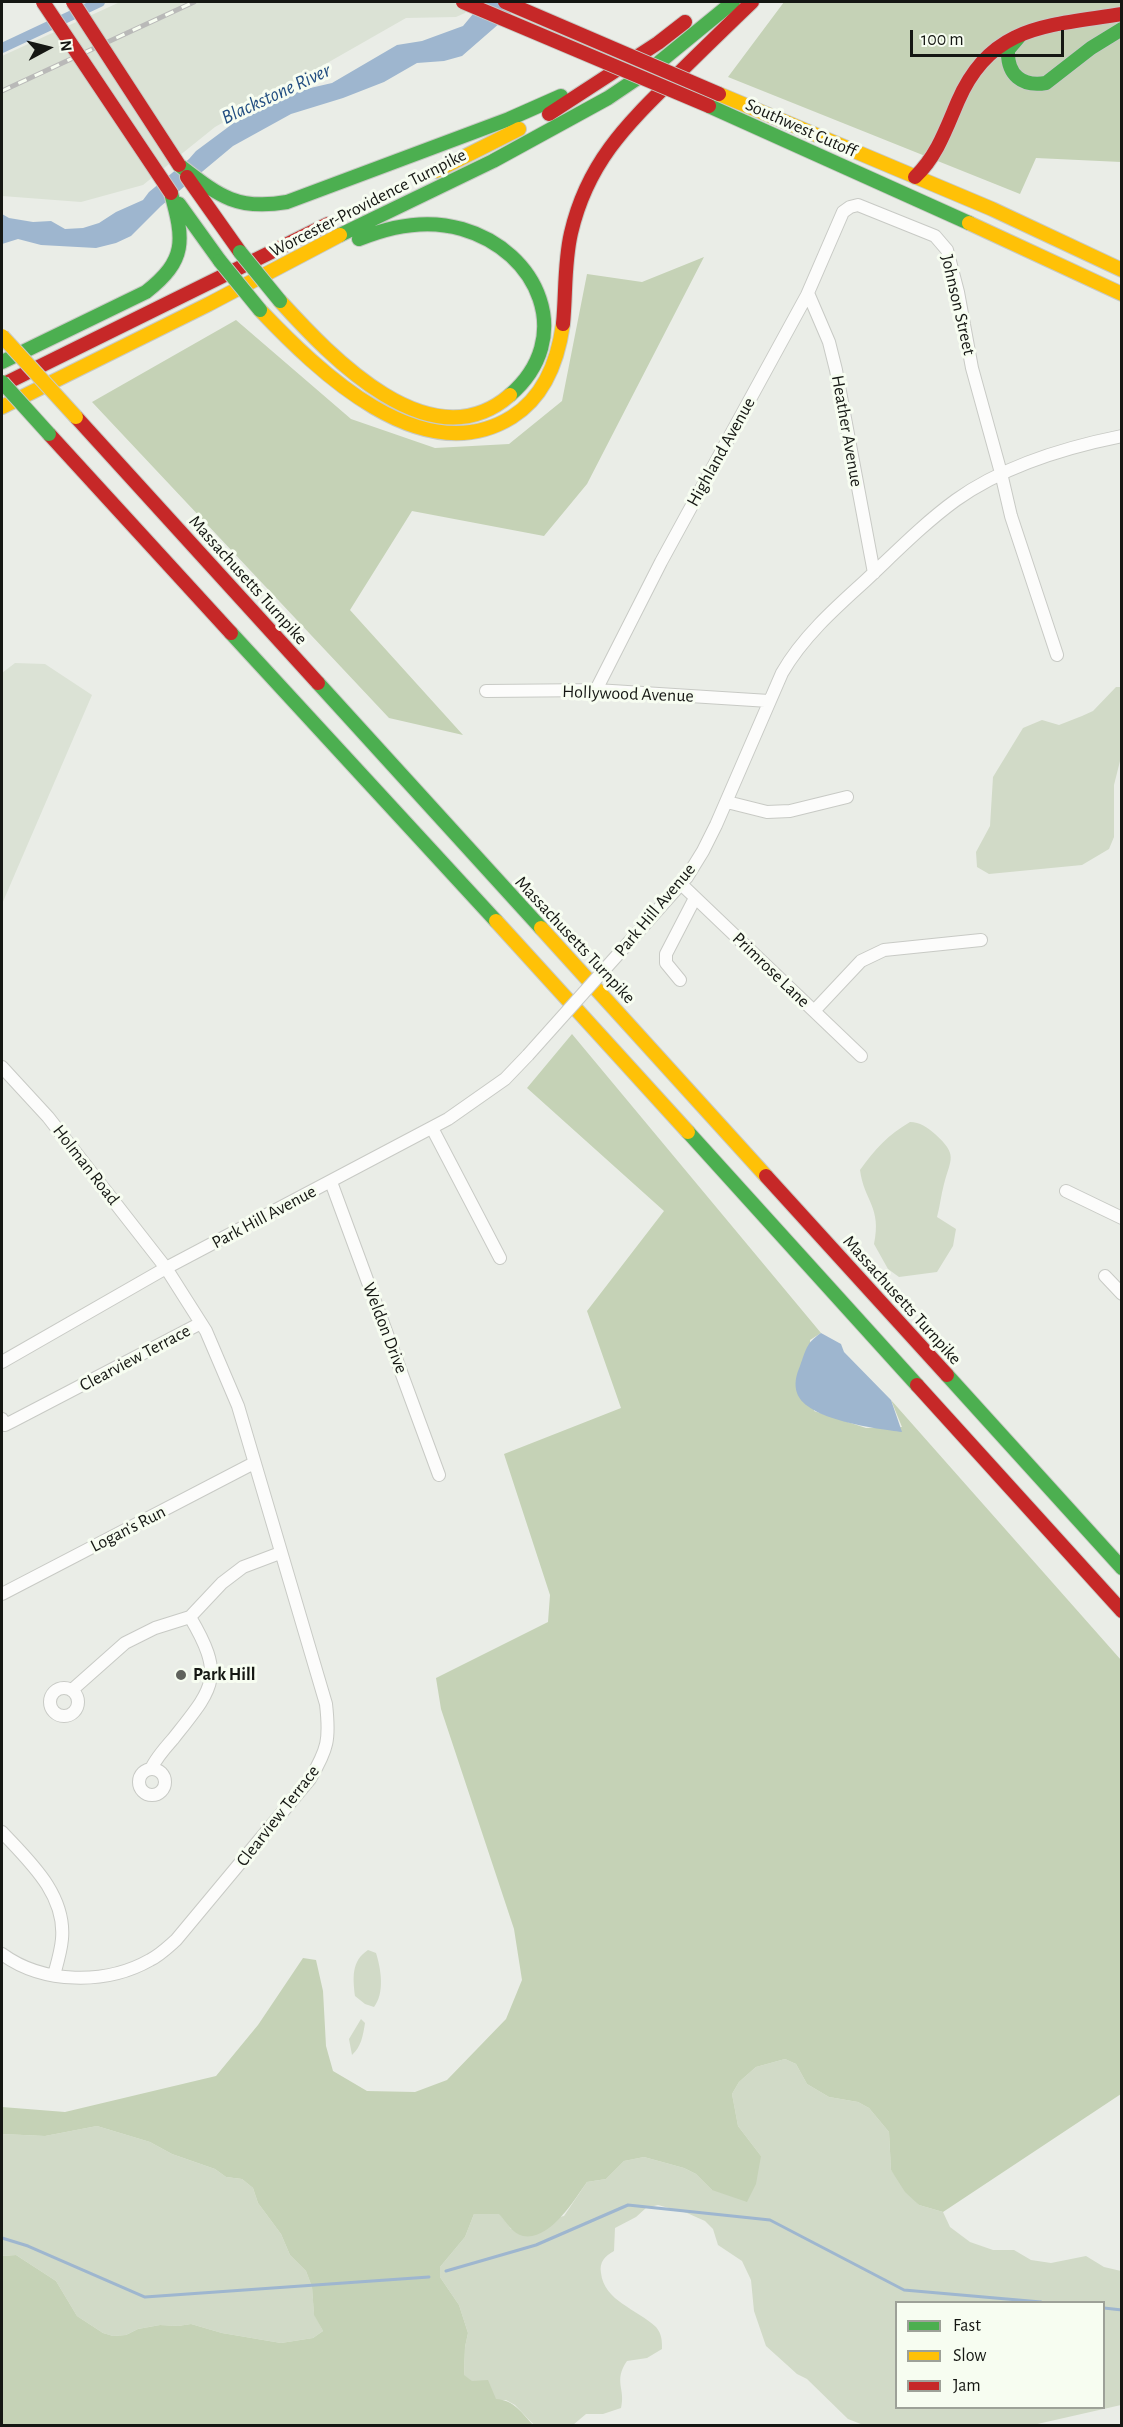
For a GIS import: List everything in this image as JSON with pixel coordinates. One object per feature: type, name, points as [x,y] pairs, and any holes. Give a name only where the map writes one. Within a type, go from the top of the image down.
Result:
[{"type":"main road","points":[[43,2],[171,193],[180,212],[260,310],[311,362],[336,382],[365,402],[416,428],[436,432],[483,429],[505,422],[524,409],[540,393],[559,349],[567,254],[576,214],[589,181],[603,155],[643,108],[752,2]]},
{"type":"main road","points":[[74,2],[180,165],[204,192],[240,252],[280,301],[313,337],[357,375],[401,404],[422,413],[459,417],[488,411],[507,401],[523,385],[536,366],[542,348],[545,324],[540,298],[531,280],[519,265],[487,239],[464,229],[438,224],[387,230],[367,235],[209,304]]},
{"type":"main road","name":"Southwest Cutoff","points":[[463,2],[709,106],[1122,294]]},
{"type":"main road","name":"Southwest Cutoff","points":[[505,2],[992,209],[1122,270]]},
{"type":"main road","name":"Worcester-Providence Turnpike","points":[[2,407],[209,304],[340,235],[493,161],[608,98],[651,69],[733,2]]},
{"type":"main road","points":[[915,177],[934,158],[962,91],[974,70],[994,48],[1014,37],[1035,31],[1122,14]]},
{"type":"main road","name":"Worcester-Providence Turnpike","points":[[425,176],[552,113],[658,43],[694,15]]},
{"type":"main road","points":[[1035,31],[1016,39],[1008,50],[1007,57],[1009,68],[1015,77],[1026,83],[1037,85],[1046,83],[1091,48],[1122,29]]},
{"type":"main road","points":[[204,192],[253,207],[268,207],[509,119],[563,95],[586,91]]},
{"type":"main road","points":[[2,362],[147,292],[156,285],[166,276],[178,257],[181,239],[180,212]]},
{"type":"main road","name":"Worcester-Providence Turnpike","points":[[2,383],[340,218]]},
{"type":"main road","name":"Massachusetts Turnpike","points":[[2,336],[1122,1568]]},
{"type":"main road","points":[[2,383],[471,894],[1122,1611]]},
{"type":"street","name":"Johnson Street","points":[[843,212],[858,205],[869,208],[935,237],[947,250],[958,292],[972,368],[1011,516],[1058,655]]},
{"type":"street","name":"Highland Avenue","points":[[596,690],[661,562],[808,292],[843,212]]},
{"type":"street","name":"Heather Avenue","points":[[808,292],[829,342],[836,370],[874,573]]},
{"type":"street","name":"Park Hill Avenue","points":[[2,1362],[166,1268],[432,1128],[474,1103],[495,1087],[528,1055],[681,884],[704,851],[782,673],[796,652],[834,610],[945,508],[1001,472],[1122,435]]},
{"type":"street","name":"Hollywood Avenue","points":[[486,691],[596,690],[769,701]]},
{"type":"street","points":[[727,802],[767,812],[789,811],[847,797]]},
{"type":"street","name":"Primrose Lane","points":[[681,884],[861,1056]]},
{"type":"street","points":[[680,980],[666,963],[666,954],[695,898]]},
{"type":"street","points":[[814,1011],[861,961],[884,950],[981,940]]},
{"type":"street","name":"Holman Road","points":[[2,1067],[48,1117],[166,1268]]},
{"type":"street","points":[[432,1128],[500,1258]]},
{"type":"street","name":"Weldon Drive","points":[[331,1182],[439,1475]]},
{"type":"street","points":[[1066,1191],[1122,1218]]},
{"type":"street","name":"Clearview Terrace","points":[[2,1954],[15,1964],[54,1976],[100,1977],[127,1970],[152,1959],[176,1940],[310,1779],[324,1755],[329,1727],[326,1704],[238,1406],[201,1323],[166,1268]]},
{"type":"street","points":[[1105,1276],[1122,1294]]},
{"type":"street","name":"Clearview Terrace","points":[[2,1424],[201,1323]]},
{"type":"street","name":"Logan's Run","points":[[2,1594],[254,1463]]},
{"type":"street","points":[[72,1690],[125,1643],[155,1628],[190,1617],[222,1582],[243,1567],[280,1553]]},
{"type":"street","points":[[151,1768],[202,1700],[210,1685],[213,1670],[206,1644],[190,1617]]},
{"type":"street","points":[[2,1832],[35,1868],[51,1891],[61,1916],[62,1939],[54,1976]]},
{"type":"shaded area","points":[[120,2],[472,2],[465,13],[456,17],[406,18],[215,127],[143,185],[81,202],[2,196],[2,56]]},
{"type":"shaded area","points":[[15,663],[45,664],[92,695],[2,904],[2,673]]},
{"type":"green space","points":[[784,2],[1121,2],[1121,162],[1036,158],[1020,194],[728,77]]},
{"type":"green space","points":[[704,257],[587,484],[544,536],[412,511],[350,610],[463,735],[389,718],[92,402],[236,320],[351,419],[435,448],[509,444],[562,401],[587,274],[642,282]]},
{"type":"green space","points":[[1116,687],[1121,687],[1121,757],[1114,785],[1114,837],[1109,849],[1082,865],[989,874],[977,867],[976,852],[990,826],[993,777],[1023,728],[1042,720],[1059,725],[1082,716],[1093,711]]},
{"type":"green space","points":[[572,1034],[821,1333],[810,1340],[814,1411],[866,1428],[902,1427],[891,1400],[1121,1660],[1121,2094],[943,2212],[919,2205],[905,2192],[891,2170],[889,2132],[869,2108],[858,2102],[829,2097],[807,2084],[796,2064],[785,2059],[756,2067],[739,2082],[732,2094],[738,2126],[761,2156],[756,2184],[747,2202],[712,2190],[696,2174],[684,2168],[644,2157],[624,2161],[606,2179],[587,2182],[552,2226],[533,2236],[516,2233],[499,2214],[474,2214],[465,2237],[440,2267],[440,2277],[459,2305],[468,2333],[464,2375],[472,2381],[488,2380],[496,2399],[513,2405],[534,2426],[2,2425],[2,2256],[16,2255],[56,2281],[77,2316],[103,2333],[113,2336],[126,2335],[138,2329],[160,2325],[191,2324],[222,2333],[281,2343],[313,2338],[323,2331],[314,2315],[312,2287],[306,2271],[290,2255],[281,2234],[258,2203],[253,2188],[242,2179],[226,2177],[215,2169],[172,2154],[150,2142],[97,2126],[45,2136],[2,2134],[2,2107],[65,2112],[216,2076],[258,2025],[303,1958],[316,1960],[323,1991],[326,2046],[333,2071],[367,2091],[415,2092],[447,2080],[506,2019],[522,1980],[514,1929],[441,1709],[436,1678],[548,1622],[550,1595],[504,1454],[621,1408],[587,1311],[664,1211],[527,1088]]},
{"type":"green space","points":[[910,1122],[929,1129],[950,1152],[950,1162],[937,1217],[956,1229],[953,1246],[937,1272],[899,1277],[888,1269],[874,1244],[876,1221],[860,1170],[882,1143]]},
{"type":"green space","points":[[368,1950],[376,1953],[380,1973],[380,1995],[374,2007],[365,2004],[355,1996],[354,1989],[354,1970],[362,1954]]},
{"type":"green space","points":[[361,2019],[365,2023],[362,2037],[358,2048],[352,2055],[349,2039]]},
{"type":"green space","points":[[785,2059],[796,2064],[807,2084],[829,2097],[858,2102],[869,2108],[889,2132],[891,2170],[919,2205],[943,2212],[950,2227],[970,2242],[993,2250],[1014,2250],[1031,2260],[1051,2263],[1086,2256],[1104,2267],[1121,2271],[1121,2405],[1105,2409],[1105,2301],[895,2301],[895,2409],[1103,2409],[1033,2425],[866,2426],[848,2419],[807,2379],[797,2374],[766,2346],[754,2311],[751,2280],[742,2261],[718,2245],[713,2229],[705,2221],[658,2205],[646,2208],[636,2217],[615,2228],[614,2251],[605,2257],[601,2266],[603,2283],[608,2291],[656,2327],[662,2340],[662,2349],[647,2358],[627,2361],[620,2380],[621,2408],[603,2414],[586,2414],[573,2425],[534,2425],[515,2405],[506,2400],[496,2400],[464,2376],[468,2333],[459,2305],[440,2277],[440,2267],[465,2237],[474,2214],[499,2213],[511,2229],[564,2216],[587,2182],[606,2179],[624,2161],[644,2157],[684,2168],[696,2174],[712,2190],[761,2156],[738,2126],[732,2094],[739,2082],[756,2067]]},
{"type":"green space","points":[[97,2126],[150,2142],[172,2154],[215,2169],[226,2177],[242,2179],[253,2188],[258,2203],[281,2234],[290,2255],[306,2271],[312,2287],[314,2314],[323,2331],[313,2338],[281,2343],[222,2333],[191,2324],[160,2325],[138,2329],[126,2335],[113,2336],[103,2333],[77,2316],[56,2281],[16,2255],[2,2256],[2,2134],[45,2136]]},
{"type":"water","points":[[483,2],[524,2],[462,56],[444,61],[417,63],[384,82],[291,114],[233,146],[161,206],[131,236],[96,248],[41,245],[18,239],[2,244],[2,214],[9,218],[33,222],[51,221],[65,229],[83,228],[99,223],[116,212],[143,200],[149,192],[196,151],[239,119],[268,103],[306,89],[332,83],[397,45],[422,41],[463,26]]},
{"type":"water","points":[[821,1333],[841,1344],[844,1352],[891,1400],[902,1432],[844,1422],[814,1410],[803,1402],[796,1390],[797,1376],[807,1347]]},
{"type":"waterway","points":[[2,48],[100,2]]},
{"type":"waterway","points":[[446,2271],[536,2245],[628,2205],[770,2220],[904,2290],[1030,2301]]},
{"type":"waterway","points":[[2,2238],[28,2246],[145,2297],[429,2277]]},
{"type":"waterway","points":[[1105,2308],[1122,2310]]},
{"type":"railway","points":[[2,91],[194,2]]},
{"type":"traffic: fast","points":[[340,235],[493,161],[608,98],[651,69],[733,2]]},
{"type":"traffic: fast","points":[[1019,37],[1008,50],[1010,66],[1023,81],[1037,84],[1046,83],[1091,48],[1122,29]]},
{"type":"traffic: fast","points":[[179,165],[205,185],[228,198],[254,204],[287,202],[509,119],[561,96]]},
{"type":"traffic: fast","points":[[709,106],[969,223]]},
{"type":"traffic: fast","points":[[2,362],[146,292],[159,280],[169,270],[179,248],[180,237],[171,193]]},
{"type":"traffic: fast","points":[[179,204],[220,261]]},
{"type":"traffic: fast","points":[[359,239],[410,225],[449,226],[489,240],[511,256],[528,276],[540,299],[544,323],[541,348],[530,372],[510,395]]},
{"type":"traffic: fast","points":[[240,252],[280,301]]},
{"type":"traffic: fast","points":[[220,261],[260,310]]},
{"type":"traffic: fast","points":[[2,382],[49,434]]},
{"type":"traffic: fast","points":[[231,633],[496,921]]},
{"type":"traffic: fast","points":[[318,683],[541,928]]},
{"type":"traffic: fast","points":[[688,1132],[917,1385]]},
{"type":"traffic: fast","points":[[947,1375],[1122,1568]]},
{"type":"traffic: slow","points":[[719,94],[992,209],[1122,270]]},
{"type":"traffic: slow","points":[[436,171],[519,129]]},
{"type":"traffic: slow","points":[[969,223],[1122,294]]},
{"type":"traffic: slow","points":[[2,407],[209,304],[340,235]]},
{"type":"traffic: slow","points":[[280,301],[326,349],[354,373],[384,394],[416,410],[448,417],[479,413],[510,395]]},
{"type":"traffic: slow","points":[[260,310],[311,360],[341,385],[374,407],[408,424],[443,432],[478,431],[512,417],[523,409],[533,399],[548,376],[561,338],[563,324]]},
{"type":"traffic: slow","points":[[2,336],[76,417]]},
{"type":"traffic: slow","points":[[496,921],[688,1132]]},
{"type":"traffic: slow","points":[[541,928],[766,1176]]},
{"type":"traffic: jam","points":[[43,2],[171,193]]},
{"type":"traffic: jam","points":[[73,2],[179,165]]},
{"type":"traffic: jam","points":[[463,2],[709,106]]},
{"type":"traffic: jam","points":[[505,2],[719,94]]},
{"type":"traffic: jam","points":[[563,324],[566,267],[571,233],[587,186],[598,166],[639,113],[752,2]]},
{"type":"traffic: jam","points":[[915,177],[935,151],[971,76],[987,57],[1005,43],[1046,26],[1122,14]]},
{"type":"traffic: jam","points":[[549,114],[658,43],[685,22]]},
{"type":"traffic: jam","points":[[187,177],[240,252]]},
{"type":"traffic: jam","points":[[2,385],[328,224]]},
{"type":"traffic: jam","points":[[76,417],[318,683]]},
{"type":"traffic: jam","points":[[49,434],[231,633]]},
{"type":"traffic: jam","points":[[766,1176],[947,1375]]},
{"type":"traffic: jam","points":[[917,1385],[1122,1611]]},
{"type":"place","name":"Park Hill","points":[[181,1675]]},
{"type":"water label","name":"Blackstone River","points":[[276,94]]}]
